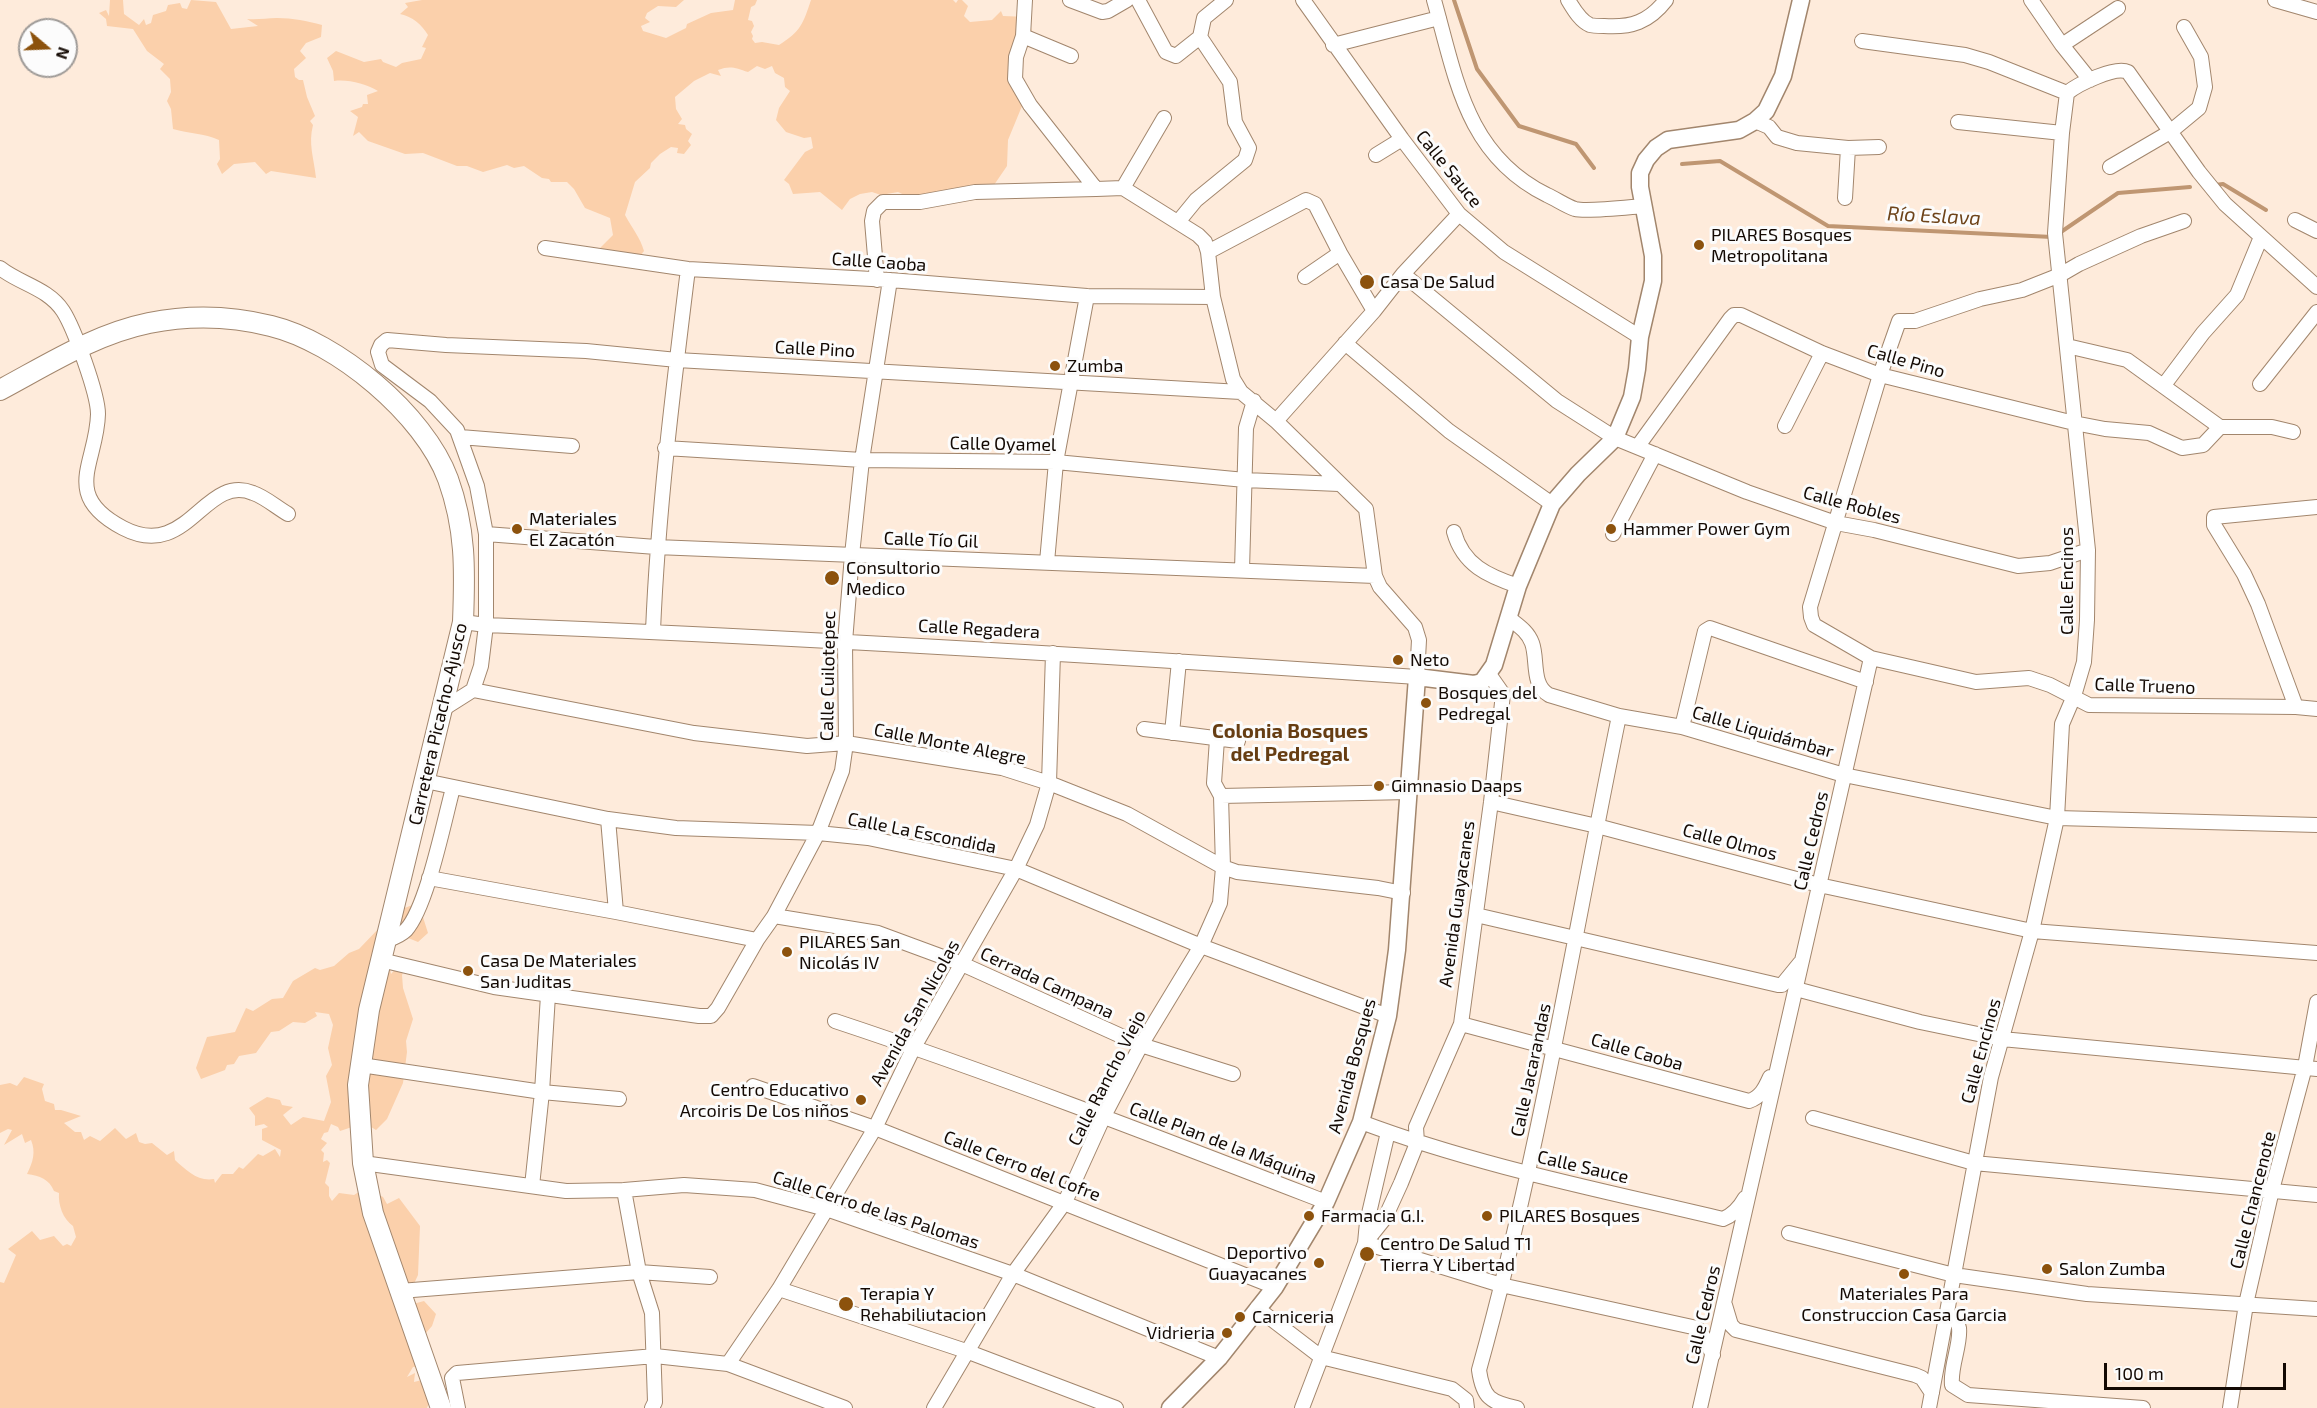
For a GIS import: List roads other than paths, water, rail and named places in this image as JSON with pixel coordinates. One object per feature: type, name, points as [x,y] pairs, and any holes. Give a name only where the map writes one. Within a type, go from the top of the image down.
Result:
[{"type":"main road","name":"Carretera Picacho-Ajusco","points":[[0,390],[79,348],[149,323],[195,318],[227,318],[272,326],[344,360],[401,407],[429,444],[447,477],[459,517],[465,561],[463,622],[369,1010],[358,1085],[363,1163],[373,1213],[441,1408]]},
{"type":"street","points":[[1025,0],[1023,36],[1016,57],[1016,79],[1030,105],[1095,189],[1123,188],[1178,222],[1205,242],[1213,297],[1233,379],[1241,392],[1276,421],[1366,509],[1375,576],[1380,587],[1415,627],[1419,640],[1417,677]]},
{"type":"street","points":[[1070,0],[1102,12],[1127,0]]},
{"type":"street","points":[[1138,0],[1166,52],[1176,56],[1200,37],[1204,18],[1226,0]]},
{"type":"street","name":"Calle Sauce","points":[[1303,0],[1333,45],[1459,214],[1504,252],[1640,337]]},
{"type":"street","points":[[1434,0],[1464,105],[1485,143],[1511,174],[1529,186],[1577,210],[1644,206]]},
{"type":"street","points":[[1568,0],[1575,12],[1590,25],[1611,27],[1639,24],[1666,0]]},
{"type":"street","points":[[1489,674],[1494,665],[1518,586],[1552,504],[1578,474],[1615,438],[1632,397],[1640,337],[1653,281],[1653,256],[1640,173],[1646,160],[1656,148],[1668,140],[1683,136],[1738,130],[1755,121],[1766,111],[1783,76],[1801,0]]},
{"type":"street","points":[[2031,0],[2090,80]]},
{"type":"street","points":[[2275,0],[2317,12]]},
{"type":"street","points":[[2062,45],[2118,8]]},
{"type":"street","points":[[1333,45],[1439,18]]},
{"type":"street","points":[[2110,167],[2170,132],[2199,108],[2205,87],[2201,57],[2184,27]]},
{"type":"street","points":[[1023,36],[1071,56]]},
{"type":"street","points":[[1178,222],[1196,200],[1245,160],[1249,152],[1248,144],[1235,122],[1230,82],[1200,37]]},
{"type":"street","points":[[1862,41],[1965,55],[1989,62],[2067,93],[2090,80],[2120,70],[2128,72],[2225,204],[2317,287]]},
{"type":"street","name":"Calle Encinos","points":[[1929,1408],[1991,1077],[2032,931],[2056,818],[2062,724],[2074,696],[2085,651],[2088,550],[2055,237],[2067,93]]},
{"type":"street","points":[[1123,188],[1164,118]]},
{"type":"street","points":[[1755,121],[1767,126],[1781,139],[1803,144],[1848,148],[1879,147]]},
{"type":"street","points":[[1958,122],[2062,133]]},
{"type":"street","points":[[1376,155],[1402,139]]},
{"type":"street","points":[[1845,198],[1848,148]]},
{"type":"street","name":"Calle Cuilotepec","points":[[548,995],[711,1016],[774,916],[818,833],[842,771],[846,743],[845,642],[852,555],[862,460],[878,370],[884,280],[872,221],[874,211],[883,202],[920,202],[975,192],[1095,189]]},
{"type":"street","points":[[1208,252],[1306,200],[1315,204],[1374,311]]},
{"type":"street","points":[[1276,421],[1374,311],[1403,274],[1459,214]]},
{"type":"street","points":[[2295,220],[2317,231]]},
{"type":"street","points":[[1871,658],[1814,625],[1810,607],[1880,375],[1899,321],[1915,321],[1980,299],[2022,290],[2060,275],[2141,236],[2184,221]]},
{"type":"street","points":[[2164,385],[2203,333],[2237,295],[2261,237]]},
{"type":"street","name":"Calle Caoba","points":[[545,248],[688,269],[884,280],[1087,296],[1213,297]]},
{"type":"street","points":[[1305,277],[1341,253]]},
{"type":"street","points":[[0,268],[48,295],[63,311],[79,348],[95,390],[98,414],[86,475],[86,492],[100,511],[123,528],[146,536],[162,536],[178,528],[216,497],[230,491],[251,492],[288,514]]},
{"type":"street","points":[[653,632],[656,546],[665,448],[688,269]]},
{"type":"street","name":"Calle Robles","points":[[1403,274],[1557,401],[1615,438],[1747,492],[1836,523],[1874,530],[2018,566],[2050,562],[2088,550]]},
{"type":"street","points":[[1047,562],[1056,462],[1087,296]]},
{"type":"street","points":[[2260,384],[2317,312]]},
{"type":"street","name":"Calle Pino","points":[[1638,446],[1734,315],[1741,315],[1822,353],[1880,375],[2074,423],[2105,429],[2149,433],[2182,448],[2203,444],[2220,427]]},
{"type":"street","name":"Calle Pino","points":[[460,437],[457,430],[430,401],[382,365],[378,352],[387,340],[586,351],[677,360],[1241,392]]},
{"type":"street","points":[[1345,343],[1449,431],[1552,504]]},
{"type":"street","points":[[2067,346],[2127,360],[2220,427],[2272,427],[2293,432]]},
{"type":"street","points":[[1785,426],[1822,353]]},
{"type":"street","points":[[1242,570],[1246,428],[1254,401]]},
{"type":"street","points":[[443,709],[473,690],[482,666],[486,625],[486,534],[477,486],[460,437],[572,446]]},
{"type":"street","name":"Calle Oyamel","points":[[665,448],[862,460],[1056,462],[1245,480],[1339,484]]},
{"type":"street","points":[[1613,534],[1655,454]]},
{"type":"street","points":[[2296,706],[2258,604],[2244,574],[2214,525],[2214,517],[2317,507]]},
{"type":"street","points":[[1454,532],[1458,547],[1472,563],[1495,578],[1518,586]]},
{"type":"street","name":"Calle Tío Gil","points":[[486,534],[656,546],[1375,576]]},
{"type":"street","name":"Calle Liquidámbar","points":[[1509,619],[1522,629],[1533,644],[1538,678],[1544,692],[1561,700],[1619,716],[1682,727],[1844,775],[2056,818],[2317,825]]},
{"type":"street","name":"Calle Regadera","points":[[463,622],[1053,653],[1417,677],[1474,684],[1482,682],[1489,674]]},
{"type":"street","points":[[1682,727],[1705,631],[1710,628],[1866,682]]},
{"type":"street","name":"Avenida San Nicolas","points":[[728,1364],[779,1289],[875,1128],[914,1047],[1016,869],[1037,825],[1049,783],[1053,653]]},
{"type":"street","name":"Calle Trueno","points":[[1871,658],[1976,682],[2030,678],[2090,705],[2296,706],[2317,709]]},
{"type":"street","name":"Calle Cedros","points":[[1701,1408],[1871,658]]},
{"type":"street","points":[[1172,733],[1179,661]]},
{"type":"street","name":"Avenida Guayacanes","points":[[1365,1243],[1385,1218],[1417,1143],[1416,1127],[1461,1024],[1503,694],[1489,674]]},
{"type":"street","name":"Avenida Bosques","points":[[1170,1408],[1219,1358],[1275,1287],[1326,1202],[1361,1122],[1388,1016],[1403,892],[1417,677]]},
{"type":"street","name":"Calle Monte Alegre","points":[[473,690],[694,733],[807,746],[846,743],[1002,768],[1049,783],[1126,814],[1222,867],[1237,872],[1403,892]]},
{"type":"street","name":"Calle Jacarandas","points":[[1517,1408],[1496,1404],[1482,1389],[1479,1370],[1528,1173],[1555,1048],[1619,716]]},
{"type":"street","points":[[1144,729],[1238,741]]},
{"type":"street","name":"Calle Rancho Viejo","points":[[934,1408],[1013,1274],[1065,1202],[1104,1116],[1141,1045],[1202,946],[1221,903],[1221,796],[1214,783],[1217,739]]},
{"type":"street","name":"Calle La Escondida","points":[[425,781],[608,819],[676,828],[818,833],[868,838],[1016,869],[1202,946],[1388,1016]]},
{"type":"street","points":[[453,788],[429,878],[413,918],[405,930],[383,951],[494,987],[548,995],[542,1092],[532,1186]]},
{"type":"street","points":[[1221,796],[1409,792]]},
{"type":"street","name":"Calle Olmos","points":[[1491,802],[1597,826],[1820,885],[2032,931],[2317,953]]},
{"type":"street","points":[[608,819],[616,912]]},
{"type":"street","points":[[429,878],[757,940]]},
{"type":"street","points":[[1476,915],[1778,985],[1782,985],[1802,960]]},
{"type":"street","name":"Cerrada Campana","points":[[774,916],[878,933],[962,964],[1141,1045],[1233,1074]]},
{"type":"street","points":[[1796,989],[1920,1022],[2002,1039],[2311,1068]]},
{"type":"street","name":"Calle Chancenote","points":[[2230,1408],[2246,1304],[2272,1190],[2311,1068],[2317,1002]]},
{"type":"street","name":"Calle Plan de la Máquina","points":[[835,1021],[1104,1116],[1326,1202]]},
{"type":"street","name":"Calle Caoba","points":[[1461,1024],[1749,1101],[1755,1099],[1763,1091],[1780,1056]]},
{"type":"street","points":[[361,1065],[542,1092],[619,1100]]},
{"type":"street","name":"Calle Cerro del Cofre","points":[[753,1086],[875,1128],[1275,1287]]},
{"type":"street","points":[[1813,1118],[1974,1162],[2317,1195]]},
{"type":"street","name":"Calle Sauce","points":[[1361,1122],[1417,1143],[1528,1173],[1723,1219],[1738,1209],[1750,1188]]},
{"type":"street","points":[[1302,1408],[1365,1243],[1367,1222],[1388,1132]]},
{"type":"street","name":"Calle Cerro de las Palomas","points":[[363,1163],[566,1191],[624,1190],[684,1185],[755,1190],[826,1209],[1013,1274],[1219,1358]]},
{"type":"street","points":[[624,1190],[639,1272],[652,1313],[655,1356],[654,1405],[669,1408]]},
{"type":"street","points":[[1789,1233],[1954,1275],[2087,1294],[2317,1309]]},
{"type":"street","points":[[1365,1243],[1501,1285],[1697,1328],[1713,1355]]},
{"type":"street","points":[[400,1291],[639,1272],[710,1277]]},
{"type":"street","points":[[779,1289],[966,1351],[1116,1408]]},
{"type":"street","points":[[1724,1304],[1731,1325],[1736,1330],[1915,1375],[1922,1378],[1932,1393]]},
{"type":"street","points":[[1257,1308],[1321,1357],[1452,1389],[1466,1400],[1467,1408]]},
{"type":"street","points":[[1947,1314],[1954,1317],[1959,1327],[1951,1373],[1952,1385],[1958,1391],[1968,1395],[2144,1408]]},
{"type":"street","points":[[458,1408],[452,1386],[452,1378],[457,1373],[655,1356],[728,1364],[845,1408]]},
{"type":"waterway","name":"Río Eslava","points":[[1454,0],[1477,69],[1519,126],[1576,144],[1594,168]]},
{"type":"waterway","name":"Río Eslava","points":[[1682,164],[1720,161],[1828,226],[2052,237]]},
{"type":"waterway","name":"Río Eslava","points":[[2215,185],[2223,184],[2266,210]]},
{"type":"waterway","name":"Río Eslava","points":[[2058,234],[2118,193],[2190,187]]},
{"type":"place","name":"PILARES Bosques Metropolitana","points":[[1699,245]]},
{"type":"place","name":"Casa De Salud","points":[[1367,282]]},
{"type":"place","name":"Zumba","points":[[1055,366]]},
{"type":"place","name":"Materiales El Zacatón","points":[[517,529]]},
{"type":"place","name":"Hammer Power Gym","points":[[1611,529]]},
{"type":"place","name":"Consultorio Medico","points":[[832,578]]},
{"type":"place","name":"Neto","points":[[1398,660]]},
{"type":"place","name":"Bosques del Pedregal","points":[[1426,703]]},
{"type":"place","name":"Gimnasio Daaps","points":[[1379,786]]},
{"type":"place","name":"PILARES San Nicolás IV","points":[[787,952]]},
{"type":"place","name":"Casa De Materiales San Juditas","points":[[468,971]]},
{"type":"place","name":"Centro Educativo Arcoiris De Los niños","points":[[861,1100]]},
{"type":"place","name":"Farmacia G.I.","points":[[1309,1216]]},
{"type":"place","name":"PILARES Bosques","points":[[1487,1216]]},
{"type":"place","name":"Centro De Salud T1 Tierra Y Libertad","points":[[1367,1254]]},
{"type":"place","name":"Deportivo Guayacanes","points":[[1319,1263]]},
{"type":"place","name":"Salon Zumba","points":[[2047,1269]]},
{"type":"place","name":"Materiales Para Construccion Casa Garcia","points":[[1904,1274]]},
{"type":"place","name":"Terapia Y Rehabiliutacion","points":[[846,1304]]},
{"type":"place","name":"Carniceria","points":[[1240,1317]]},
{"type":"place","name":"Vidrieria","points":[[1227,1333]]},
{"type":"district","name":"Colonia Bosques del Pedregal","points":[[1290,742]]}]
